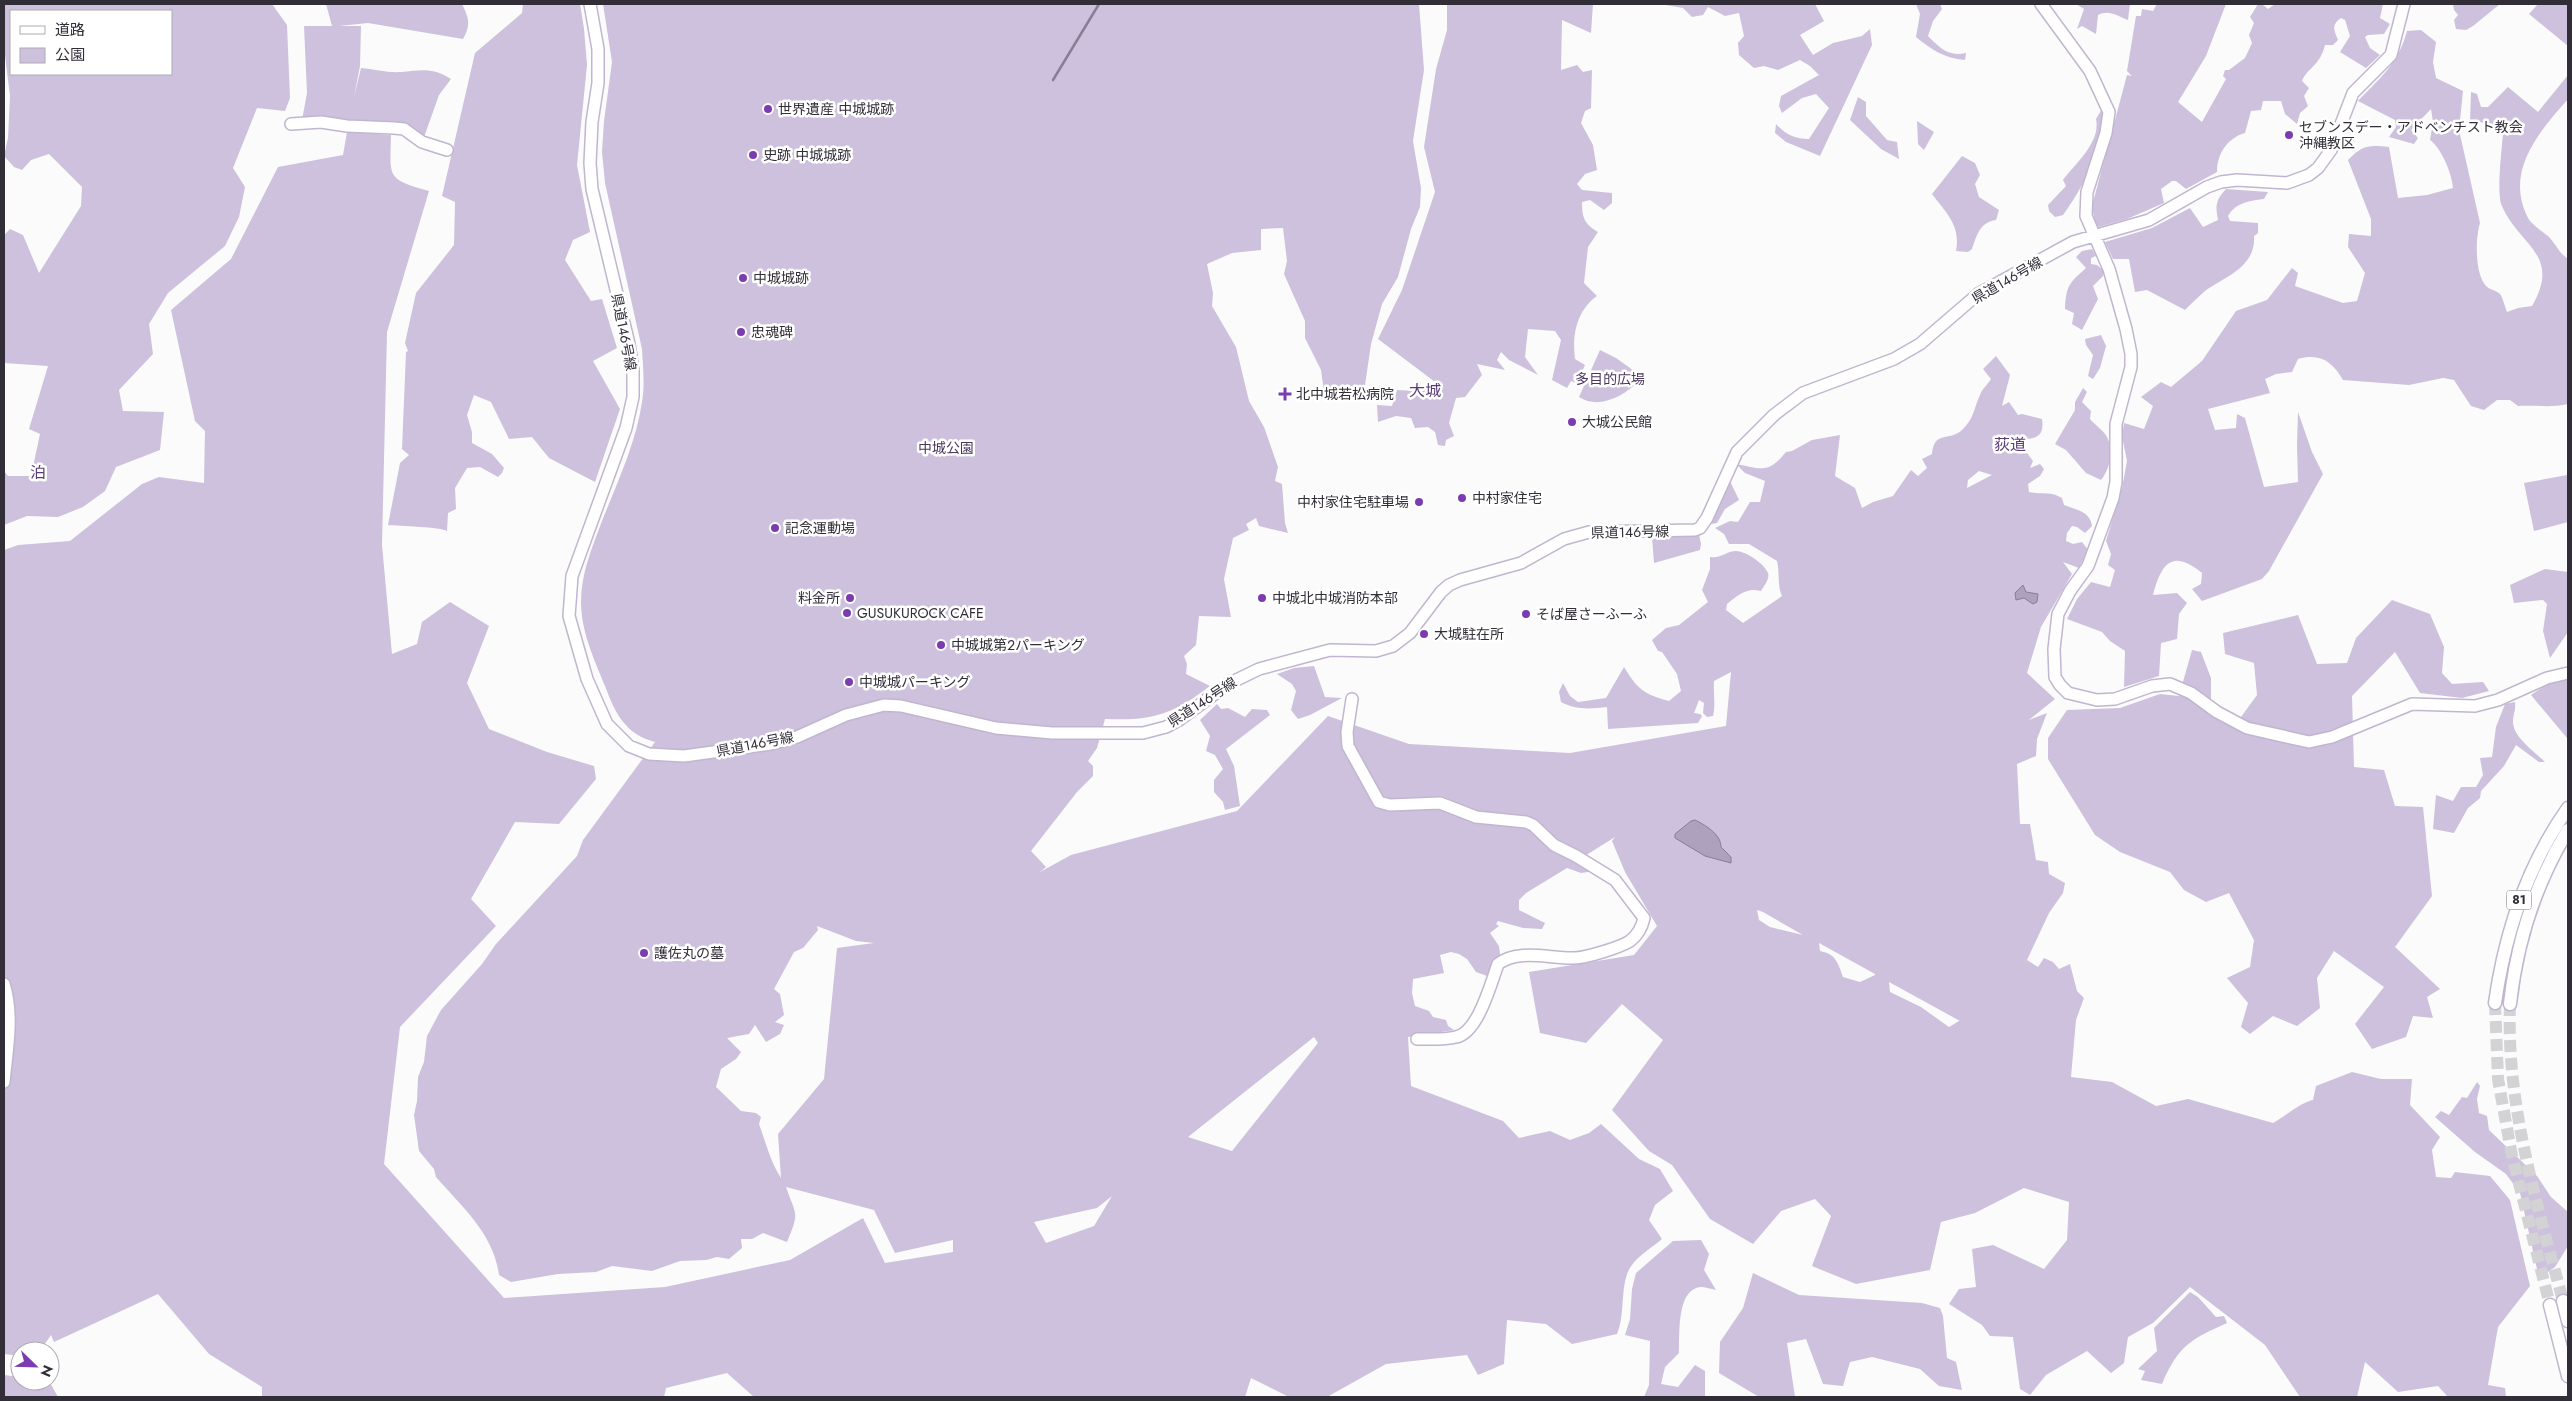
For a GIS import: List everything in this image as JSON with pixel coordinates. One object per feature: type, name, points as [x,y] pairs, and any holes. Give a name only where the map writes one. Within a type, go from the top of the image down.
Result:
[{"type":"main road","name":"県道146号線","points":[[590,4],[598,49],[598,83],[592,122],[590,163],[592,190],[629,344],[633,369],[633,397],[626,428],[572,576],[569,616],[587,679],[607,724],[629,746],[663,757],[697,755],[771,744],[797,737],[846,715],[884,706],[901,706],[996,728],[1052,732],[1143,733],[1179,720],[1228,684],[1259,669],[1330,650],[1384,649],[1393,646],[1410,633],[1441,592],[1449,585],[1460,580],[1521,563],[1564,539],[1590,532],[1690,531],[1700,528],[1707,518],[1733,459],[1791,400],[1818,386],[1894,359],[1920,344],[1978,294],[2060,248],[2093,236],[2149,220],[2207,187],[2221,182],[2237,180],[2287,182],[2309,175],[2318,168],[2331,150],[2353,93],[2391,55],[2404,4]]},
{"type":"main road","points":[[2041,4],[2090,71],[2110,112],[2106,133],[2086,199],[2086,216],[2093,236],[2112,276],[2126,329],[2131,367],[2116,424],[2116,482],[2088,566],[2066,598],[2058,614],[2054,649],[2055,677],[2068,693],[2088,699],[2115,699],[2152,686],[2170,684],[2191,693],[2217,712],[2247,728],[2310,742],[2332,737],[2412,704],[2475,706],[2498,700],[2547,678],[2568,673]]},
{"type":"main road","points":[[291,124],[321,122],[347,126],[394,128],[404,130],[422,142],[447,150]]},
{"type":"main road","points":[[1352,699],[1347,732],[1348,746],[1379,802],[1390,805],[1422,802],[1440,803],[1476,817],[1526,822],[1557,847],[1576,856],[1614,880],[1644,918],[1642,927],[1630,941],[1588,956],[1575,958],[1526,956],[1503,960],[1498,964],[1477,1018],[1468,1031],[1458,1037],[1416,1039]]},
{"type":"main road","name":"81","points":[[2495,1003],[2505,944],[2519,899],[2536,860],[2568,808]]},
{"type":"main road","name":"81","points":[[2510,1004],[2517,950],[2527,915],[2547,868],[2568,830]]},
{"type":"main road","points":[[4,984],[8,997],[9,1033],[4,1082]]},
{"type":"main road","points":[[2563,1301],[2568,1321]]},
{"type":"main road","points":[[2550,1305],[2568,1376]]},
{"type":"green space","points":[[4,4],[272,4],[287,25],[290,98],[285,111],[257,108],[233,168],[245,187],[239,217],[225,246],[168,293],[149,324],[153,354],[119,390],[123,411],[164,412],[160,450],[116,467],[105,491],[83,507],[58,517],[27,516],[4,525],[4,471],[8,476],[31,476],[40,434],[29,429],[48,366],[4,363],[4,235],[10,229],[23,235],[39,273],[81,206],[82,187],[49,154],[31,160],[22,170],[14,167],[4,156],[8,138],[10,96],[4,48]]},
{"type":"green space","points":[[326,4],[462,4],[468,22],[463,39],[368,23],[339,26],[361,26],[360,66],[354,97],[361,68],[396,72],[427,70],[445,75],[451,79],[439,95],[423,140],[403,123],[302,120],[307,93],[304,26],[332,26]]},
{"type":"green space","points":[[523,4],[580,4],[587,65],[577,165],[590,232],[573,240],[565,260],[591,301],[602,299],[617,348],[593,361],[620,409],[595,482],[549,458],[532,437],[509,439],[491,402],[474,395],[467,415],[472,432],[472,443],[492,454],[504,468],[502,473],[498,477],[480,467],[467,468],[455,488],[456,509],[448,513],[447,531],[388,525],[400,463],[409,455],[402,449],[406,352],[408,351],[405,343],[416,293],[454,245],[455,202],[442,196],[475,53],[522,13]]},
{"type":"green space","name":"中城公園","points":[[603,4],[1419,4],[1424,70],[1413,141],[1421,188],[1420,207],[1411,229],[1398,277],[1382,304],[1371,344],[1364,392],[1353,390],[1325,399],[1321,370],[1305,338],[1305,321],[1284,274],[1287,261],[1283,228],[1261,229],[1261,250],[1232,253],[1207,264],[1213,293],[1212,306],[1236,347],[1249,401],[1264,427],[1278,467],[1275,481],[1282,484],[1285,523],[1288,533],[1259,526],[1256,518],[1246,524],[1249,530],[1233,538],[1224,579],[1231,617],[1199,616],[1196,645],[1184,656],[1187,664],[1186,674],[1210,686],[1184,704],[1161,714],[1136,719],[1105,719],[1097,748],[1088,761],[1093,766],[1093,776],[1077,792],[1031,851],[1046,867],[1040,872],[1071,855],[1237,811],[1328,716],[1409,744],[1570,753],[1726,726],[1731,672],[1714,681],[1713,716],[1707,717],[1703,713],[1704,703],[1699,700],[1694,713],[1702,716],[1698,723],[1608,729],[1607,707],[1578,708],[1561,702],[1559,692],[1563,683],[1570,696],[1578,702],[1606,698],[1624,667],[1633,681],[1642,690],[1669,701],[1681,691],[1677,674],[1662,652],[1658,651],[1652,640],[1666,628],[1679,625],[1708,602],[1702,590],[1710,569],[1710,557],[1717,557],[1732,551],[1740,552],[1749,555],[1766,569],[1768,573],[1767,580],[1761,591],[1747,591],[1727,604],[1726,610],[1743,623],[1782,596],[1777,561],[1749,544],[1729,544],[1724,534],[1715,528],[1730,521],[1738,522],[1750,502],[1760,502],[1765,481],[1745,473],[1736,464],[1758,468],[1769,467],[1786,452],[1792,451],[1812,440],[1840,435],[1835,476],[1855,488],[1862,508],[1873,502],[1893,496],[1911,470],[1918,476],[1927,468],[1922,459],[1932,454],[1933,447],[1939,439],[1962,430],[1972,417],[1981,393],[1991,379],[1983,369],[1996,356],[2010,375],[2002,406],[2009,402],[2018,415],[2022,414],[2042,419],[2042,431],[2038,436],[2027,439],[2024,449],[2033,461],[2030,468],[2040,464],[2044,469],[2040,476],[2028,484],[2029,492],[2050,494],[2062,498],[2064,505],[2085,514],[2091,521],[2092,526],[2085,533],[2072,526],[2067,533],[2066,541],[2073,544],[2082,542],[2088,550],[2079,568],[2063,562],[2072,574],[2041,627],[2027,673],[2055,699],[2029,720],[2047,713],[2037,739],[2036,756],[2017,764],[2020,824],[2030,824],[2036,860],[2048,862],[2049,874],[2065,883],[2063,893],[2049,913],[2027,960],[2038,967],[2044,958],[2053,962],[2059,969],[2070,964],[2077,991],[2084,998],[2076,1020],[2071,1077],[2112,1082],[2156,1106],[2188,1099],[2273,1123],[2299,1106],[2313,1100],[2316,1086],[2352,1072],[2381,1079],[2412,1079],[2410,1105],[2440,1137],[2432,1150],[2436,1177],[2451,1178],[2455,1172],[2490,1176],[2510,1200],[2530,1286],[2498,1327],[2488,1385],[2505,1388],[2506,1397],[2448,1397],[2438,1386],[2398,1392],[2365,1362],[2357,1397],[2300,1397],[2265,1345],[2190,1287],[2153,1323],[2128,1337],[2124,1363],[2111,1373],[2087,1351],[2046,1375],[2030,1395],[2020,1389],[2013,1337],[1990,1336],[1982,1325],[1949,1304],[1959,1289],[1976,1287],[1972,1249],[1993,1245],[2044,1269],[2067,1240],[2069,1202],[2024,1188],[1975,1213],[1941,1222],[1930,1270],[1856,1284],[1812,1266],[1831,1216],[1815,1199],[1781,1211],[1753,1244],[1710,1219],[1672,1165],[1649,1151],[1612,1110],[1663,1040],[1622,1004],[1586,1043],[1540,1033],[1529,972],[1634,955],[1657,926],[1625,872],[1612,841],[1615,837],[1580,859],[1591,867],[1588,872],[1581,873],[1567,868],[1526,893],[1519,900],[1519,910],[1545,923],[1542,929],[1523,928],[1498,921],[1496,924],[1499,926],[1490,933],[1499,946],[1500,954],[1490,977],[1476,972],[1467,959],[1451,952],[1440,955],[1444,973],[1413,979],[1412,993],[1415,1006],[1429,1011],[1433,1017],[1446,1020],[1448,1026],[1454,1030],[1408,1037],[1411,1086],[1503,1121],[1519,1138],[1550,1131],[1570,1140],[1589,1133],[1601,1124],[1639,1159],[1660,1169],[1673,1191],[1655,1205],[1649,1220],[1662,1239],[1638,1258],[1628,1272],[1625,1280],[1620,1326],[1617,1334],[1572,1344],[1546,1324],[1507,1320],[1504,1364],[1478,1375],[1467,1355],[1386,1364],[1327,1397],[1289,1397],[1251,1378],[1245,1397],[754,1397],[727,1373],[666,1388],[664,1397],[262,1397],[262,1387],[209,1354],[158,1294],[56,1341],[54,1341],[51,1335],[47,1341],[10,1341],[10,1355],[4,1354],[4,550],[18,545],[70,541],[142,484],[159,477],[204,483],[205,431],[195,421],[171,310],[231,259],[278,167],[343,155],[347,132],[391,135],[390,160],[393,175],[405,183],[429,191],[387,332],[382,545],[392,654],[417,644],[422,622],[450,602],[489,626],[467,683],[489,729],[547,752],[594,766],[596,779],[559,824],[515,822],[471,899],[496,926],[400,1027],[384,1164],[504,1298],[665,1287],[790,1260],[863,1218],[885,1263],[953,1252],[953,1240],[895,1253],[874,1210],[786,1187],[795,1214],[794,1224],[787,1242],[763,1233],[752,1239],[741,1239],[742,1248],[729,1259],[717,1257],[706,1260],[680,1261],[652,1271],[612,1266],[596,1272],[558,1274],[511,1282],[499,1275],[496,1260],[484,1234],[466,1210],[436,1177],[434,1169],[419,1151],[414,1115],[417,1101],[418,1077],[424,1062],[427,1036],[441,1010],[482,964],[496,944],[577,856],[583,840],[655,742],[636,734],[622,721],[617,713],[586,634],[581,602],[581,591],[588,561],[631,448],[642,402],[644,376],[642,349],[605,183],[602,152],[612,62]],"holes":[[[1979,471],[1992,475],[1967,488],[1968,480]],[[1757,910],[1803,935],[1770,927],[1759,920]],[[817,926],[856,941],[874,943],[837,948],[824,1079],[778,1134],[781,1178],[771,1158],[759,1124],[761,1117],[756,1113],[741,1111],[716,1087],[721,1069],[736,1059],[741,1052],[727,1038],[749,1034],[755,1025],[766,1042],[780,1034],[784,1025],[775,1022],[784,1015],[780,994],[774,989],[794,952],[803,948],[818,930]],[[1819,943],[1875,975],[1860,982],[1843,977],[1836,960],[1830,954],[1820,951]],[[1889,982],[1960,1021],[1949,1027],[1921,1007],[1890,992]],[[1314,1037],[1318,1043],[1232,1151],[1188,1137]],[[1112,1196],[1094,1226],[1046,1243],[1034,1222],[1097,1208]]]},
{"type":"green space","points":[[1447,4],[1593,4],[1591,33],[1562,20],[1561,70],[1577,65],[1583,72],[1592,70],[1591,108],[1585,111],[1581,123],[1593,145],[1597,170],[1585,174],[1577,184],[1582,190],[1612,193],[1612,203],[1604,210],[1590,200],[1582,202],[1585,220],[1598,232],[1588,247],[1584,283],[1597,296],[1584,309],[1577,324],[1574,342],[1575,359],[1585,365],[1577,383],[1571,381],[1567,388],[1552,380],[1561,340],[1555,331],[1528,329],[1525,357],[1538,375],[1509,360],[1501,352],[1497,360],[1505,370],[1477,364],[1482,375],[1465,397],[1456,398],[1449,423],[1454,436],[1446,440],[1445,446],[1438,445],[1435,432],[1428,427],[1415,428],[1411,418],[1396,416],[1378,422],[1377,405],[1392,406],[1397,390],[1416,391],[1439,385],[1378,339],[1402,290],[1435,192],[1424,147],[1436,69],[1447,30]]},
{"type":"green space","points":[[1660,4],[1815,4],[1824,21],[1800,35],[1813,55],[1833,43],[1862,36],[1870,29],[1872,45],[1820,156],[1786,142],[1775,133],[1776,124],[1791,136],[1809,139],[1829,108],[1816,94],[1802,98],[1782,113],[1779,106],[1781,96],[1819,75],[1810,66],[1800,60],[1778,70],[1764,66],[1754,68],[1739,55],[1738,43],[1744,36],[1739,13],[1725,16],[1708,7],[1703,15],[1692,17],[1683,8]]},
{"type":"green space","points":[[1916,4],[1940,4],[1942,9],[1933,21],[1928,36],[1949,53],[1966,53],[1965,60],[1939,53],[1916,37],[1920,14]]},
{"type":"green space","points":[[2076,4],[2130,4],[2128,20],[2113,14],[2102,13],[2098,15],[2096,34],[2082,26],[2077,29],[2084,9]]},
{"type":"green space","points":[[2157,4],[2226,4],[2206,56],[2178,102],[2202,122],[2226,79],[2223,76],[2225,70],[2229,70],[2245,58],[2252,43],[2249,35],[2254,23],[2250,17],[2258,4],[2262,4],[2268,9],[2275,4],[2383,4],[2380,18],[2390,24],[2384,34],[2368,35],[2365,37],[2370,48],[2380,55],[2366,68],[2340,52],[2350,36],[2345,20],[2341,18],[2334,28],[2338,40],[2333,45],[2325,45],[2320,58],[2302,81],[2309,88],[2304,96],[2308,106],[2300,113],[2297,124],[2285,114],[2281,101],[2263,101],[2261,110],[2251,111],[2245,133],[2233,139],[2224,148],[2217,165],[2217,172],[2186,189],[2176,181],[2172,181],[2161,189],[2164,203],[2127,219],[2099,227],[2095,223],[2092,206],[2127,75],[2132,76],[2127,71],[2136,16],[2141,16],[2142,9],[2153,11]]},
{"type":"green space","points":[[2453,4],[2500,4],[2466,30],[2456,29],[2454,20],[2458,15],[2454,10]]},
{"type":"green space","points":[[2538,4],[2568,4],[2568,46],[2529,14]]},
{"type":"green space","points":[[2421,30],[2436,42],[2433,62],[2436,78],[2463,91],[2459,130],[2480,223],[2477,238],[2478,265],[2482,281],[2486,286],[2500,294],[2507,312],[2532,306],[2540,288],[2542,274],[2540,262],[2535,252],[2509,220],[2500,200],[2499,182],[2503,133],[2493,124],[2470,121],[2471,92],[2477,94],[2481,107],[2488,107],[2508,87],[2538,112],[2568,75],[2568,99],[2546,125],[2528,153],[2522,168],[2520,184],[2522,201],[2528,218],[2548,236],[2568,259],[2568,404],[2518,406],[2510,400],[2497,400],[2484,410],[2471,406],[2454,380],[2443,378],[2409,385],[2343,380],[2330,363],[2319,358],[2306,357],[2298,359],[2292,372],[2276,374],[2265,379],[2270,393],[2208,409],[2215,430],[2236,428],[2237,414],[2245,418],[2264,487],[2298,482],[2298,412],[2312,452],[2323,474],[2269,571],[2262,579],[2202,601],[2192,589],[2201,584],[2202,573],[2192,565],[2183,562],[2175,561],[2169,563],[2164,568],[2153,595],[2177,593],[2187,603],[2179,614],[2177,639],[2161,643],[2159,676],[2124,687],[2125,651],[2110,641],[2102,632],[2067,619],[2077,599],[2091,582],[2110,587],[2115,570],[2108,565],[2111,554],[2106,541],[2122,488],[2127,461],[2122,436],[2124,423],[2144,429],[2153,406],[2141,397],[2161,382],[2171,387],[2202,361],[2236,311],[2267,300],[2292,268],[2298,273],[2295,286],[2343,303],[2357,301],[2365,273],[2348,247],[2349,234],[2371,236],[2371,219],[2348,160],[2358,151],[2371,146],[2389,147],[2398,198],[2427,195],[2453,188],[2446,162],[2439,149],[2430,140],[2433,122],[2431,109],[2411,130],[2418,138],[2414,144],[2389,137],[2396,127],[2395,120],[2358,101],[2394,61],[2407,31]]},
{"type":"green space","points":[[1858,97],[1866,102],[1866,116],[1887,140],[1897,142],[1899,159],[1881,149],[1850,120]]},
{"type":"green space","points":[[2103,107],[2102,133],[2086,178],[2063,215],[2055,217],[2049,211],[2048,205],[2066,186],[2063,180],[2091,144],[2097,128],[2096,119]]},
{"type":"green space","points":[[1917,121],[1934,132],[1924,150],[1918,144]]},
{"type":"green space","points":[[1962,156],[1975,163],[1980,175],[1975,184],[1979,197],[1999,210],[1996,220],[1983,226],[1972,249],[1968,252],[1956,251],[1957,242],[1954,227],[1932,194]]},
{"type":"green space","points":[[2226,189],[2268,192],[2264,199],[2239,205],[2228,216],[2230,221],[2258,223],[2258,233],[2254,236],[2250,256],[2245,263],[2238,270],[2205,291],[2185,310],[2147,290],[2135,292],[2129,259],[2113,259],[2105,242],[2152,228],[2190,208],[2203,227],[2218,220],[2217,203]]},
{"type":"green space","points":[[2092,249],[2096,256],[2091,258],[2091,264],[2097,265],[2103,270],[2103,276],[2093,286],[2098,299],[2082,330],[2072,324],[2074,313],[2065,309],[2065,301],[2070,286],[2086,268],[2076,257],[2082,251]]},
{"type":"green space","points":[[2101,335],[2106,346],[2100,368],[2093,379],[2088,376],[2093,355],[2086,345],[2085,339]]},
{"type":"green space","name":"多目的広場","points":[[1600,350],[1616,358],[1637,373],[1639,381],[1619,396],[1603,402],[1587,401],[1579,397]]},
{"type":"green space","points":[[2083,388],[2087,392],[2082,402],[2091,411],[2090,419],[2104,432],[2109,442],[2111,454],[2109,465],[2101,480],[2086,473],[2066,450],[2055,444],[2075,410],[2075,402]]},
{"type":"green space","points":[[2567,475],[2568,522],[2534,531],[2524,483]]},
{"type":"green space","points":[[1730,481],[1739,500],[1725,509],[1717,523],[1711,524],[1712,517]]},
{"type":"green space","points":[[1699,534],[1700,550],[1654,563],[1652,537]]},
{"type":"green space","points":[[2545,569],[2568,572],[2568,632],[2550,658],[2543,631],[2547,604],[2543,600],[2514,603],[2510,585]]},
{"type":"green space","points":[[2392,600],[2430,614],[2444,647],[2442,673],[2452,684],[2483,682],[2489,691],[2462,698],[2420,693],[2395,652],[2352,696],[2354,767],[2384,770],[2395,806],[2423,807],[2432,896],[2395,947],[2440,989],[2427,997],[2433,1018],[2413,1016],[2406,1037],[2372,1049],[2355,1024],[2384,987],[2334,951],[2317,978],[2320,1008],[2297,1026],[2273,1016],[2250,1034],[2241,1027],[2248,1003],[2227,978],[2250,967],[2254,940],[2229,893],[2206,902],[2184,890],[2170,872],[2120,852],[2095,835],[2048,759],[2048,738],[2067,710],[2120,708],[2160,694],[2179,696],[2192,650],[2201,652],[2211,678],[2211,715],[2233,728],[2257,695],[2254,663],[2225,654],[2223,633],[2298,615],[2317,664],[2347,663],[2356,638]]},
{"type":"green space","points":[[1314,666],[1325,697],[1342,698],[1310,715],[1298,719],[1291,710],[1296,691],[1292,684],[1277,674],[1294,668]]},
{"type":"green space","points":[[2568,678],[2567,738],[2531,695],[2547,684]]},
{"type":"green space","points":[[2515,702],[2514,728],[2520,739],[2545,762],[2539,762],[2516,745],[2504,766],[2481,791],[2480,798],[2468,808],[2454,833],[2433,829],[2436,795],[2453,801],[2461,787],[2476,787],[2483,775],[2480,758],[2492,757],[2496,727],[2505,704]]},
{"type":"green space","points":[[1217,704],[1221,709],[1228,708],[1245,717],[1252,709],[1267,710],[1270,715],[1226,749],[1234,766],[1240,806],[1225,810],[1223,802],[1214,792],[1214,780],[1223,769],[1215,755],[1206,751],[1210,736],[1200,720]]},
{"type":"green space","points":[[2477,1082],[2480,1086],[2477,1099],[2479,1113],[2487,1116],[2489,1130],[2537,1176],[2551,1197],[2568,1212],[2568,1246],[2555,1267],[2539,1278],[2520,1193],[2506,1174],[2475,1152],[2435,1117],[2441,1111],[2449,1115],[2462,1097],[2467,1098]]},
{"type":"green space","points":[[1701,1240],[1709,1254],[1704,1270],[1716,1290],[1701,1287],[1693,1290],[1687,1296],[1681,1314],[1679,1353],[1665,1367],[1661,1384],[1678,1387],[1695,1365],[1705,1371],[1705,1397],[1644,1397],[1649,1385],[1650,1341],[1625,1335],[1630,1319],[1632,1289],[1636,1273],[1673,1241]]},
{"type":"green space","points":[[1753,1273],[1799,1295],[1922,1303],[1940,1308],[1943,1316],[1947,1358],[1956,1362],[1962,1390],[1939,1386],[1920,1369],[1872,1357],[1850,1362],[1843,1386],[1823,1384],[1806,1339],[1787,1343],[1795,1397],[1759,1397],[1719,1373],[1720,1342],[1743,1308]]},
{"type":"green space","points":[[2190,1292],[2198,1297],[2216,1317],[2224,1316],[2227,1323],[2187,1345],[2174,1361],[2162,1384],[2141,1380],[2145,1371],[2138,1369],[2157,1351],[2154,1328]]},
{"type":"green space","points":[[4,1375],[10,1376],[10,1391],[55,1391],[58,1397],[4,1397]]},
{"type":"shaded area","points":[[2023,585],[2026,592],[2038,594],[2037,602],[2033,604],[2024,598],[2016,600],[2015,593]]},
{"type":"shaded area","points":[[1695,820],[1708,827],[1715,834],[1721,847],[1731,857],[1731,863],[1705,856],[1675,838],[1675,834]]},
{"type":"waterway","points":[[1053,80],[1099,4]]},
{"type":"tunnel","points":[[2495,1003],[2498,1079],[2512,1156],[2550,1305]]},
{"type":"tunnel","points":[[2510,1004],[2510,1042],[2518,1117],[2534,1191],[2563,1301]]},
{"type":"place","name":"世界遺産 中城城跡","points":[[768,109]]},
{"type":"place","name":"セブンスデー・アドベンチスト教会 沖縄教区","points":[[2289,135]]},
{"type":"place","name":"史跡 中城城跡","points":[[753,155]]},
{"type":"place","name":"中城城跡","points":[[743,278]]},
{"type":"place","name":"忠魂碑","points":[[741,332]]},
{"type":"place","name":"北中城若松病院","points":[[1285,394]]},
{"type":"place","name":"大城公民館","points":[[1572,422]]},
{"type":"place","name":"中村家住宅","points":[[1462,498]]},
{"type":"place","name":"中村家住宅駐車場","points":[[1419,502]]},
{"type":"place","name":"記念運動場","points":[[775,528]]},
{"type":"place","name":"料金所","points":[[850,598]]},
{"type":"place","name":"中城北中城消防本部","points":[[1262,598]]},
{"type":"place","name":"GUSUKUROCK CAFE","points":[[847,613]]},
{"type":"place","name":"そば屋さーふーふ","points":[[1526,614]]},
{"type":"place","name":"大城駐在所","points":[[1424,634]]},
{"type":"place","name":"中城城第２パーキング","points":[[941,645]]},
{"type":"place","name":"中城城パーキング","points":[[849,682]]},
{"type":"place","name":"護佐丸の墓","points":[[644,953]]},
{"type":"district","name":"大城","points":[[1425,390]]},
{"type":"district","name":"荻道","points":[[2010,444]]},
{"type":"district","name":"泊","points":[[38,472]]}]
